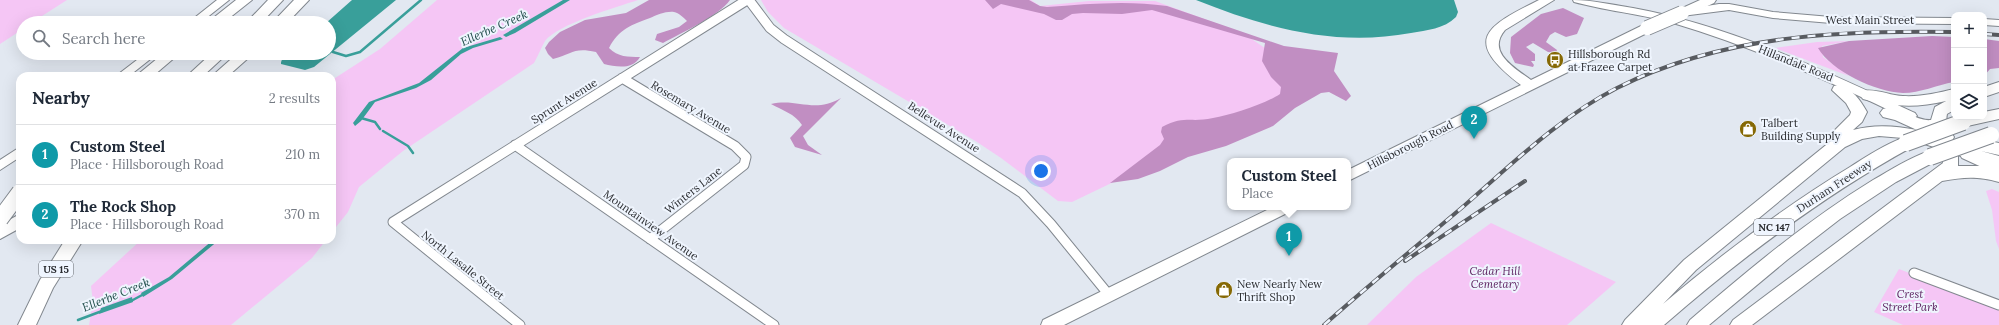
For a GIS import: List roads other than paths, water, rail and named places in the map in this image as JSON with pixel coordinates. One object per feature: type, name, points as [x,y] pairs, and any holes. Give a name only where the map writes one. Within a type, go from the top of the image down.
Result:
[{"type":"highway","points":[[223,16],[245,0]]},
{"type":"highway","points":[[260,16],[276,0]]},
{"type":"highway","points":[[286,16],[302,0]]},
{"type":"highway","points":[[149,72],[164,60]]},
{"type":"highway","points":[[199,72],[213,60]]},
{"type":"highway","points":[[224,72],[239,60]]},
{"type":"highway","points":[[227,72],[234,64]]},
{"type":"highway","points":[[1818,160],[1825,147],[1857,118],[1859,112],[1857,108],[1839,90]]},
{"type":"highway","points":[[1868,95],[1894,102],[1908,102],[1951,95]]},
{"type":"highway","points":[[1739,325],[1938,176],[1951,164],[1951,154],[1948,140],[1938,121],[1940,111],[1951,105]]},
{"type":"highway","points":[[1888,114],[1900,116],[1948,140]]},
{"type":"highway","name":"Durham Freeway","points":[[1651,325],[1699,284],[1802,205],[1864,165],[1906,143],[1963,122],[1999,114]]},
{"type":"highway","points":[[1631,325],[1701,255],[1818,160],[1850,136],[1874,130],[1948,140],[1996,150]]},
{"type":"highway","name":"Durham Freeway","points":[[1696,325],[1743,285],[1813,230],[1868,191],[1930,157],[1996,150]]},
{"type":"highway","points":[[1938,176],[1945,177],[1964,171],[1983,172],[1999,176]]},
{"type":"highway","points":[[0,219],[16,197]]},
{"type":"highway","points":[[0,216],[16,206]]},
{"type":"highway","points":[[0,233],[16,223]]},
{"type":"highway","name":"US 15","points":[[27,325],[46,285],[72,244]]},
{"type":"main road","points":[[202,16],[224,0]]},
{"type":"main road","points":[[1529,85],[1510,72],[1498,60],[1492,50],[1492,37],[1496,30],[1504,23],[1548,0]]},
{"type":"main road","name":"Hillandale Road","points":[[1578,0],[1633,10],[1665,18],[1742,42],[1805,66],[1868,95],[1948,140],[1999,171]]},
{"type":"main road","name":"Hillsborough Road","points":[[1351,174],[1529,85],[1647,28],[1710,0]]},
{"type":"main road","name":"West Main Street","points":[[1732,0],[1786,15]]},
{"type":"main road","name":"Hillandale Road","points":[[1594,4],[1613,13],[1679,29],[1780,64],[1888,114]]},
{"type":"main road","name":"West Main Street","points":[[1682,13],[1718,7],[1729,7],[1831,20],[1951,21]]},
{"type":"main road","points":[[1987,22],[1999,24]]},
{"type":"main road","points":[[127,72],[144,60]]},
{"type":"main road","points":[[0,166],[16,154]]},
{"type":"main road","points":[[1049,325],[1280,210]]},
{"type":"street","name":"Sprunt Avenue","points":[[393,222],[748,0]]},
{"type":"street","name":"Bellevue Avenue","points":[[748,0],[770,28],[784,39],[1022,193],[1036,207],[1109,295]]},
{"type":"street","name":"Rosemary Avenue","points":[[622,78],[735,146],[746,157]]},
{"type":"street","name":"Mountainview Avenue","points":[[515,145],[774,325]]},
{"type":"street","name":"Winters Lane","points":[[650,239],[744,165],[746,157]]},
{"type":"street","name":"North Lasalle Street","points":[[393,222],[520,325]]},
{"type":"street","points":[[1914,273],[1999,305]]},
{"type":"waterway","points":[[336,53],[346,56],[360,52],[421,0]]},
{"type":"waterway","points":[[361,118],[375,122],[380,129]]},
{"type":"waterway","points":[[383,131],[408,146],[413,153]]},
{"type":"waterway","name":"Ellerbe Creek","points":[[131,301],[144,294]]},
{"type":"waterway","name":"Ellerbe Creek","points":[[78,320],[102,311]]},
{"type":"railway","points":[[1324,325],[1519,157],[1576,113],[1617,88],[1657,70],[1739,46],[1782,39],[1868,32],[1951,32]]},
{"type":"railway","points":[[1987,34],[1999,35]]},
{"type":"railway","points":[[1405,261],[1525,181]]},
{"type":"place","name":"Hillsborough Rd at Frazee Carpet","points":[[1555,60]]},
{"type":"place","name":"Talbert Building Supply","points":[[1748,129]]},
{"type":"place","name":"The Rock Shop","points":[[1474,139]]},
{"type":"place","name":"Custom Steel","points":[[1289,256]]},
{"type":"place","name":"New Nearly New Thrift Shop","points":[[1224,290]]},
{"type":"park label","name":"Cedar Hill Cemetary","points":[[1495,277]]},
{"type":"park label","name":"Crest Street Park","points":[[1910,300]]}]
